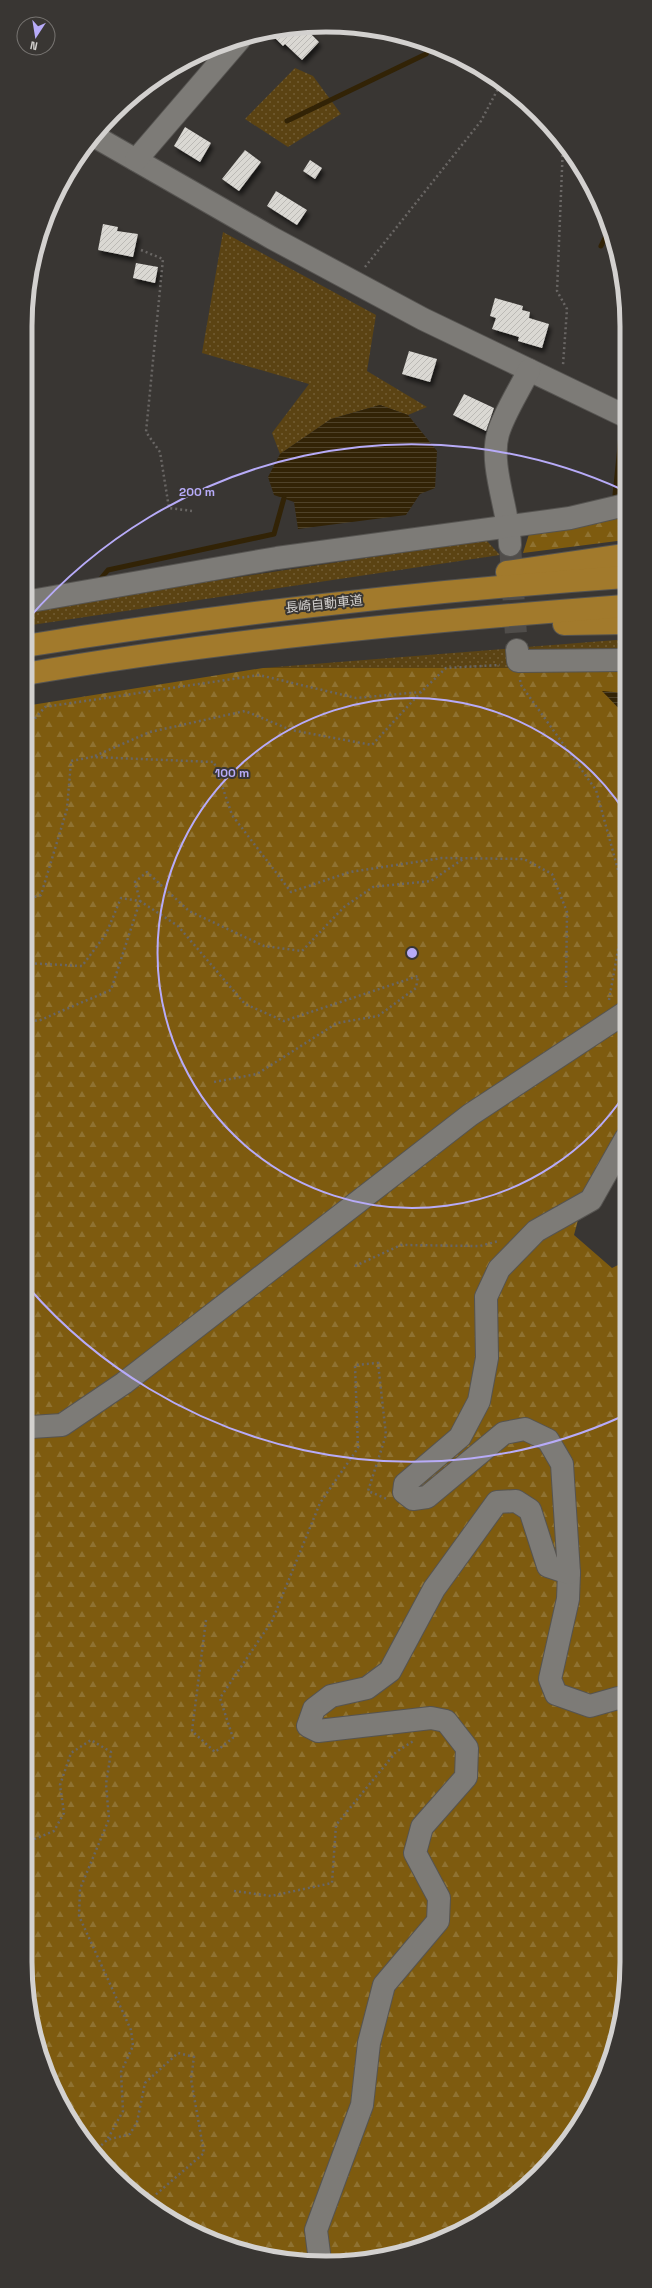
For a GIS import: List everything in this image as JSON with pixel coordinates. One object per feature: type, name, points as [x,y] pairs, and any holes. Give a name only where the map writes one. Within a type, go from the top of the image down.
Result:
[{"type":"highway","points":[[164,624],[277,604],[620,556]]},
{"type":"highway","name":"長崎自動車道","points":[[32,645],[164,624],[278,609],[483,587],[620,577]]},
{"type":"highway","points":[[32,673],[169,653],[390,626],[620,606]]},
{"type":"highway","points":[[390,626],[620,623]]},
{"type":"street","points":[[136,160],[233,47]]},
{"type":"street","points":[[99,139],[272,238],[423,319],[620,414]]},
{"type":"street","points":[[510,536],[495,456],[498,433],[529,370]]},
{"type":"street","points":[[32,601],[277,558],[510,536],[570,518],[620,506]]},
{"type":"street","points":[[518,656],[620,660]]},
{"type":"street","points":[[32,1427],[62,1425],[118,1387],[470,1115],[620,1016]]},
{"type":"street","points":[[620,1149],[591,1200],[536,1231],[499,1269],[486,1297],[487,1358],[479,1401],[460,1437],[405,1484],[404,1492],[413,1499],[427,1497],[504,1433],[525,1429],[548,1440],[562,1464],[569,1573],[568,1598],[550,1679],[556,1694],[590,1706],[620,1699]]},
{"type":"street","points":[[319,2256],[316,2230],[362,2105],[369,2043],[384,1984],[438,1921],[439,1898],[415,1853],[422,1827],[466,1776],[466,1748],[446,1721],[431,1718],[318,1731],[308,1726],[314,1709],[331,1696],[367,1688],[390,1671],[434,1589],[497,1502],[516,1501],[530,1510],[548,1566],[569,1573]]},
{"type":"path","points":[[354,282],[480,121],[498,88]]},
{"type":"path","points":[[561,386],[567,309],[557,291],[563,152]]},
{"type":"path","points":[[141,250],[163,259],[146,432],[160,452],[170,508],[192,511]]},
{"type":"path","points":[[32,897],[41,894],[67,809],[71,761],[92,757],[150,732],[245,711],[290,730],[372,746],[421,692],[446,668],[497,666],[518,656],[521,685],[596,790],[620,877]]},
{"type":"path","points":[[32,722],[45,706],[259,675],[356,698],[421,692]]},
{"type":"path","points":[[92,757],[214,762],[232,815],[291,892],[350,872],[442,858],[524,859],[552,874],[567,912],[566,987]]},
{"type":"path","points":[[32,1021],[38,1022],[111,990],[140,900],[135,882],[147,872],[188,911],[264,946],[302,951],[344,907],[373,887],[431,880],[464,858]]},
{"type":"path","points":[[32,963],[82,966],[106,934],[122,898],[140,900],[178,926],[245,1004],[284,1021],[418,976],[416,988],[378,1016],[337,1023],[257,1074],[214,1082]]},
{"type":"path","points":[[605,1026],[620,940]]},
{"type":"path","points":[[355,1266],[401,1245],[480,1246],[501,1240]]},
{"type":"path","points":[[206,1620],[192,1731],[215,1752],[233,1738],[220,1698],[272,1621],[320,1503],[358,1448],[355,1365],[378,1363],[386,1435],[368,1491],[389,1500],[404,1492]]},
{"type":"path","points":[[234,1891],[271,1896],[332,1883],[336,1825],[396,1752],[421,1737]]},
{"type":"path","points":[[32,1840],[54,1831],[64,1813],[60,1785],[71,1753],[91,1740],[111,1752],[106,1784],[109,1818],[80,1889],[79,1916],[132,2036],[133,2046],[121,2072],[123,2111],[107,2140],[98,2148]]},
{"type":"path","points":[[107,2140],[130,2134],[137,2122],[145,2083],[178,2053],[194,2057],[191,2079],[204,2153],[152,2198]]},
{"type":"shaded area","points":[[295,68],[313,76],[341,114],[288,147],[245,119]]},
{"type":"shaded area","points":[[223,232],[376,315],[367,371],[427,407],[408,415],[380,405],[331,419],[280,454],[272,433],[309,384],[202,353]]},
{"type":"shaded area","points":[[380,405],[408,415],[437,451],[435,488],[420,494],[406,515],[298,529],[294,502],[274,495],[268,477],[280,454],[331,419]]},
{"type":"shaded area","points":[[486,540],[500,555],[32,625],[32,608]]},
{"type":"shaded area","points":[[616,640],[620,640],[620,668],[263,668]]},
{"type":"shaded area","points":[[602,691],[620,693],[620,710]]},
{"type":"green space","points":[[620,514],[620,541],[523,553],[530,531]]},
{"type":"green space","points":[[263,668],[620,668],[620,1151],[618,1151],[588,1182],[574,1235],[612,1268],[620,1264],[620,1962],[617,2000],[610,2038],[598,2075],[581,2109],[547,2156],[520,2183],[473,2217],[439,2234],[402,2246],[345,2255],[326,2256],[288,2253],[250,2246],[231,2240],[213,2234],[179,2217],[132,2183],[105,2156],[93,2141],[71,2109],[62,2092],[54,2075],[42,2038],[35,2000],[32,1962],[32,705]]},
{"type":"building","points":[[310,33],[319,42],[302,60],[285,44],[283,46],[274,37]]},
{"type":"building","points":[[185,127],[211,143],[200,162],[174,146]]},
{"type":"building","points":[[245,150],[261,162],[239,191],[222,179]]},
{"type":"building","points":[[310,160],[322,168],[315,179],[303,171]]},
{"type":"building","points":[[276,191],[307,210],[297,225],[267,206]]},
{"type":"building","points":[[103,224],[118,227],[117,231],[138,234],[133,257],[98,250]]},
{"type":"building","points":[[136,263],[158,267],[155,283],[133,278]]},
{"type":"building","points":[[495,298],[523,306],[522,310],[530,312],[529,318],[549,324],[542,348],[518,341],[519,337],[492,329],[496,318],[490,316]]},
{"type":"building","points":[[409,351],[437,359],[430,382],[402,374]]},
{"type":"building","points":[[464,394],[494,408],[486,431],[453,415]]},
{"type":"waterway","points":[[287,121],[426,54],[428,50]]},
{"type":"waterway","points":[[601,246],[606,237]]},
{"type":"waterway","points":[[615,495],[620,446]]},
{"type":"waterway","points":[[98,582],[108,570],[274,534],[284,498]]},
{"type":"tunnel","points":[[510,545],[517,650]]}]
